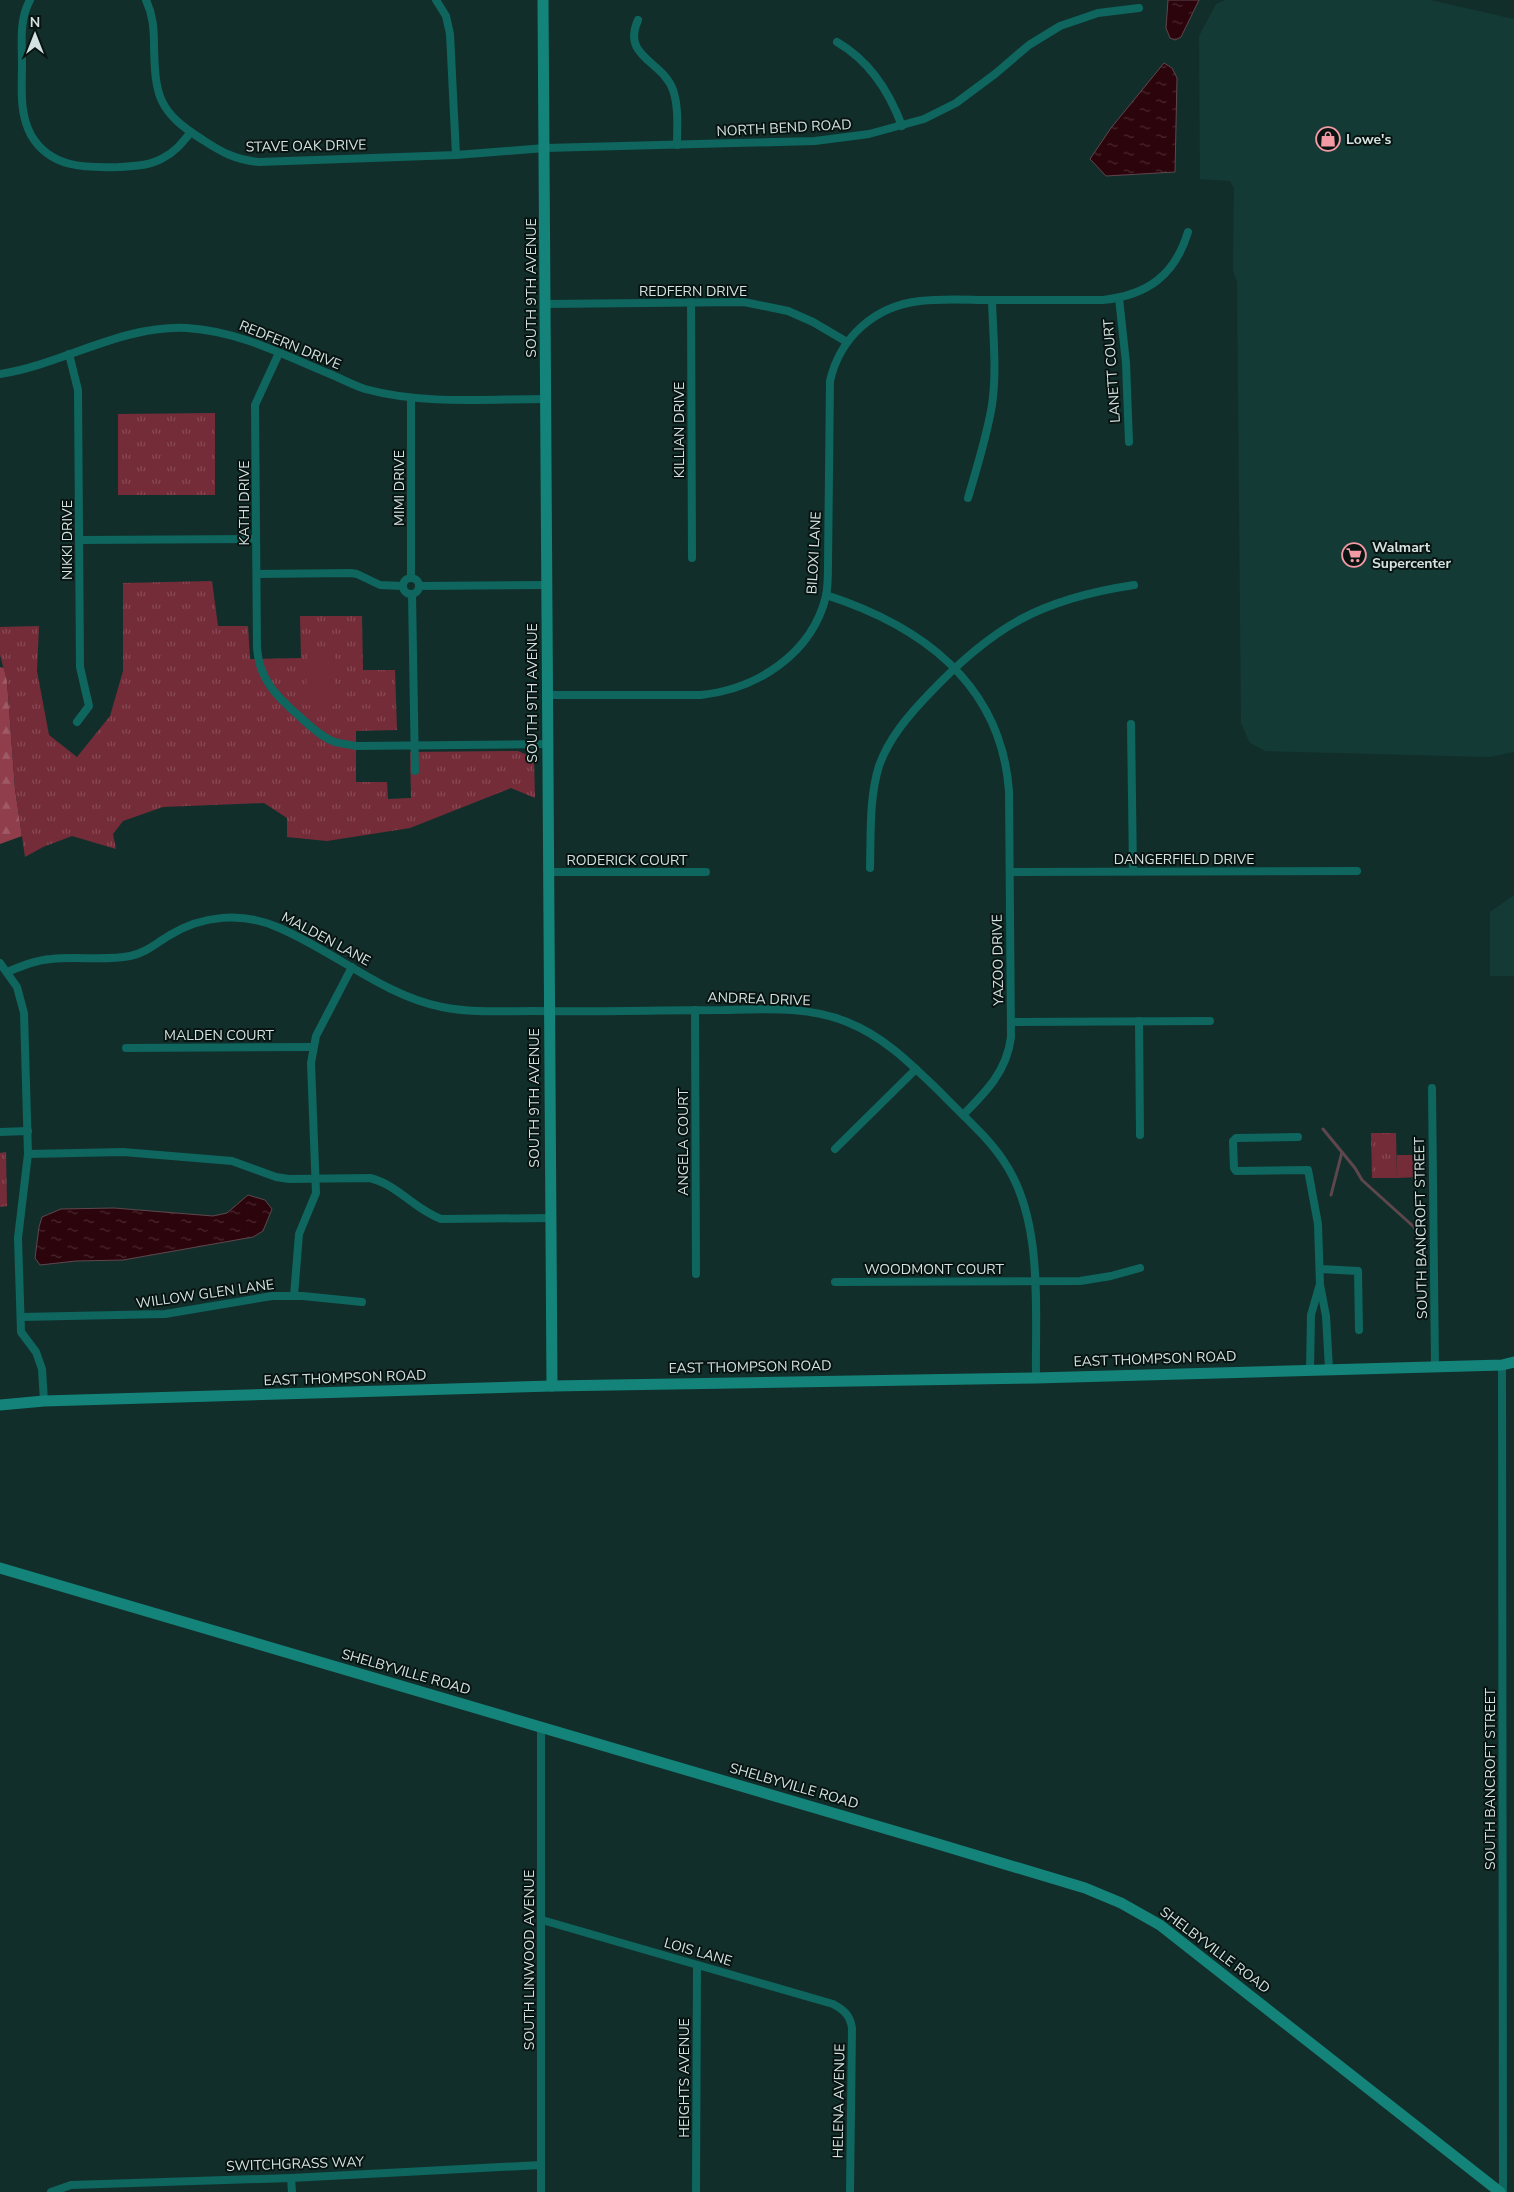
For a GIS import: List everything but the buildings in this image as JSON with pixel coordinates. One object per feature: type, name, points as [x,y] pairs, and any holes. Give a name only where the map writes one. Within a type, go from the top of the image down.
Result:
[{"type":"main road","name":"SOUTH 9TH AVENUE","points":[[543,0],[552,1386]]},
{"type":"main road","name":"EAST THOMPSON ROAD","points":[[0,1405],[44,1401],[552,1386],[1036,1378],[1502,1365],[1514,1362]]},
{"type":"main road","name":"EAST THOMPSON ROAD","points":[[1502,1365],[1514,1368]]},
{"type":"main road","name":"SHELBYVILLE ROAD","points":[[0,1568],[1071,1884],[1121,1903],[1176,1936],[1502,2192]]},
{"type":"street","points":[[30,0],[25,10],[22,27],[24,116],[32,136],[46,153],[64,163],[82,167],[140,166],[161,160],[173,152],[191,132]]},
{"type":"street","name":"STAVE OAK DRIVE","points":[[146,0],[154,21],[155,78],[159,97],[165,109],[178,123],[224,154],[247,161],[456,155],[545,148]]},
{"type":"street","points":[[436,0],[446,16],[450,34],[456,155]]},
{"type":"street","name":"NORTH BEND ROAD","points":[[545,148],[815,141],[869,134],[902,126],[940,112],[967,96],[1029,45],[1060,26],[1098,13],[1139,8]]},
{"type":"street","points":[[638,20],[633,31],[636,46],[641,54],[664,74],[673,90],[676,103],[678,145]]},
{"type":"street","points":[[837,42],[852,52],[872,71],[890,97],[902,126]]},
{"type":"street","points":[[847,342],[861,326],[875,316],[908,302],[922,300],[1103,300],[1140,292],[1165,274],[1180,252],[1188,232]]},
{"type":"street","name":"LANETT COURT","points":[[1118,298],[1126,362],[1129,442]]},
{"type":"street","points":[[968,498],[988,426],[992,403],[994,366],[992,300]]},
{"type":"street","name":"KILLIAN DRIVE","points":[[691,302],[692,558]]},
{"type":"street","name":"REDFERN DRIVE","points":[[546,304],[744,302],[788,311],[813,322],[847,342]]},
{"type":"street","name":"REDFERN DRIVE","points":[[0,374],[69,354],[121,336],[167,328],[220,332],[254,343],[366,389],[411,399],[546,399]]},
{"type":"street","name":"BILOXI LANE","points":[[547,695],[701,695],[736,688],[761,678],[790,656],[812,628],[826,595],[828,565],[829,394],[836,362],[847,342]]},
{"type":"street","name":"KATHI DRIVE","points":[[279,353],[256,405],[258,657],[263,674],[274,693],[324,737],[341,744],[356,746],[414,745]]},
{"type":"street","name":"NIKKI DRIVE","points":[[69,354],[78,390],[80,667],[89,706],[77,722]]},
{"type":"street","name":"MIMI DRIVE","points":[[411,399],[411,578]]},
{"type":"street","points":[[79,540],[256,539]]},
{"type":"street","points":[[257,574],[351,573],[380,585],[403,586]]},
{"type":"street","points":[[403,586],[406,580],[411,578],[417,581],[419,586]]},
{"type":"street","points":[[419,586],[547,585]]},
{"type":"street","points":[[870,868],[874,791],[883,756],[893,736],[912,712],[953,668],[984,642],[1026,615],[1069,598],[1094,591],[1134,585]]},
{"type":"street","points":[[403,586],[406,592],[412,594]]},
{"type":"street","points":[[412,594],[417,591],[419,586]]},
{"type":"street","points":[[412,594],[415,771]]},
{"type":"street","name":"YAZOO DRIVE","points":[[826,595],[884,618],[923,642],[969,684],[984,706],[1001,742],[1007,766],[1009,791],[1010,1046],[1001,1072],[988,1090],[963,1115]]},
{"type":"street","points":[[1131,724],[1133,871]]},
{"type":"street","points":[[414,745],[547,744]]},
{"type":"street","name":"DANGERFIELD DRIVE","points":[[1010,872],[1358,871]]},
{"type":"street","name":"RODERICK COURT","points":[[548,872],[706,872]]},
{"type":"street","name":"MALDEN LANE","points":[[8,972],[35,962],[53,958],[133,956],[152,949],[167,936],[187,926],[222,918],[245,918],[280,928],[407,997],[430,1005],[461,1010],[549,1011]]},
{"type":"street","points":[[0,963],[8,972],[20,995],[24,1012],[28,1154],[18,1238],[21,1332],[36,1352],[42,1369],[44,1401]]},
{"type":"street","points":[[294,1296],[299,1234],[315,1198],[312,1046],[352,967]]},
{"type":"street","name":"ANDREA DRIVE","points":[[549,1011],[783,1009],[832,1016],[849,1022],[880,1039],[916,1068],[963,1115]]},
{"type":"street","name":"ANGELA COURT","points":[[695,1010],[696,1274]]},
{"type":"street","points":[[1139,1021],[1140,1135]]},
{"type":"street","points":[[1011,1022],[1210,1021]]},
{"type":"street","name":"MALDEN COURT","points":[[126,1048],[312,1046]]},
{"type":"street","points":[[835,1149],[916,1068]]},
{"type":"street","name":"SOUTH BANCROFT STREET","points":[[1432,1088],[1435,1367]]},
{"type":"street","points":[[963,1115],[992,1144],[1010,1170],[1018,1186],[1029,1220],[1033,1246],[1036,1378]]},
{"type":"street","points":[[0,1132],[28,1130]]},
{"type":"street","points":[[1298,1137],[1235,1138],[1234,1168],[1236,1171],[1308,1170],[1318,1224],[1320,1285],[1326,1316],[1329,1369]]},
{"type":"street","points":[[28,1154],[124,1152],[232,1161],[276,1177],[299,1180],[370,1178],[380,1180],[396,1188],[425,1212],[441,1218],[550,1218]]},
{"type":"street","name":"WOODMONT COURT","points":[[835,1282],[1080,1281],[1111,1276],[1140,1268]]},
{"type":"street","points":[[1320,1269],[1358,1270],[1359,1330]]},
{"type":"street","points":[[1310,1370],[1311,1315],[1320,1285]]},
{"type":"street","name":"WILLOW GLEN LANE","points":[[21,1317],[156,1315],[264,1296],[294,1296],[362,1302]]},
{"type":"street","name":"SOUTH BANCROFT STREET","points":[[1502,1365],[1502,2192]]},
{"type":"street","name":"SOUTH LINWOOD AVENUE","points":[[541,1727],[541,2192]]},
{"type":"street","name":"LOIS LANE","points":[[542,1920],[833,2004],[846,2012]]},
{"type":"street","name":"HEIGHTS AVENUE","points":[[696,2192],[697,1965]]},
{"type":"street","name":"HELENA AVENUE","points":[[846,2012],[852,2028],[850,2192]]},
{"type":"street","name":"SWITCHGRASS WAY","points":[[51,2192],[71,2185],[291,2178],[541,2165]]},
{"type":"street","points":[[291,2178],[292,2192]]},
{"type":"shaded area","points":[[1226,0],[1430,0],[1514,19],[1514,752],[1490,757],[1265,751],[1250,743],[1241,723],[1237,281],[1233,271],[1234,188],[1230,181],[1200,179],[1199,36],[1216,4]]},
{"type":"shaded area","points":[[1514,895],[1514,976],[1490,976],[1490,912]]},
{"type":"green space","points":[[215,413],[215,495],[118,495],[118,414]]},
{"type":"green space","points":[[212,581],[218,626],[248,626],[250,659],[301,658],[300,616],[362,616],[363,670],[395,670],[397,730],[356,731],[356,782],[387,782],[388,799],[411,798],[410,752],[518,751],[534,758],[535,798],[511,788],[410,828],[327,841],[287,837],[287,818],[264,803],[163,807],[123,821],[113,834],[116,849],[72,836],[43,847],[25,857],[15,789],[7,681],[0,655],[0,627],[39,626],[37,671],[49,735],[77,757],[110,716],[123,671],[123,583]]},
{"type":"green space","points":[[307,651],[335,652],[334,706],[306,705]]},
{"type":"green space","points":[[0,667],[4,668],[7,681],[15,789],[22,836],[0,844]]},
{"type":"green space","points":[[1371,1133],[1396,1133],[1397,1178],[1372,1178]]},
{"type":"green space","points":[[6,1152],[7,1206],[0,1207],[0,1153]]},
{"type":"green space","points":[[1397,1155],[1418,1155],[1419,1177],[1397,1178]]},
{"type":"water","points":[[1168,0],[1199,0],[1181,37],[1175,40],[1170,38],[1166,28]]},
{"type":"water","points":[[1164,63],[1172,68],[1177,78],[1175,172],[1106,176],[1090,159],[1111,128]]},
{"type":"water","points":[[248,1195],[265,1200],[272,1209],[263,1231],[253,1237],[123,1260],[76,1261],[40,1265],[35,1258],[42,1217],[61,1209],[114,1208],[213,1216],[227,1213]]},
{"type":"waterway","points":[[1323,1129],[1355,1168],[1362,1180],[1414,1227],[1419,1235],[1422,1248]]},
{"type":"waterway","points":[[1331,1195],[1342,1152]]},
{"type":"place","name":"Lowe's","points":[[1328,139]]},
{"type":"place","name":"Walmart Supercenter","points":[[1354,555]]}]
